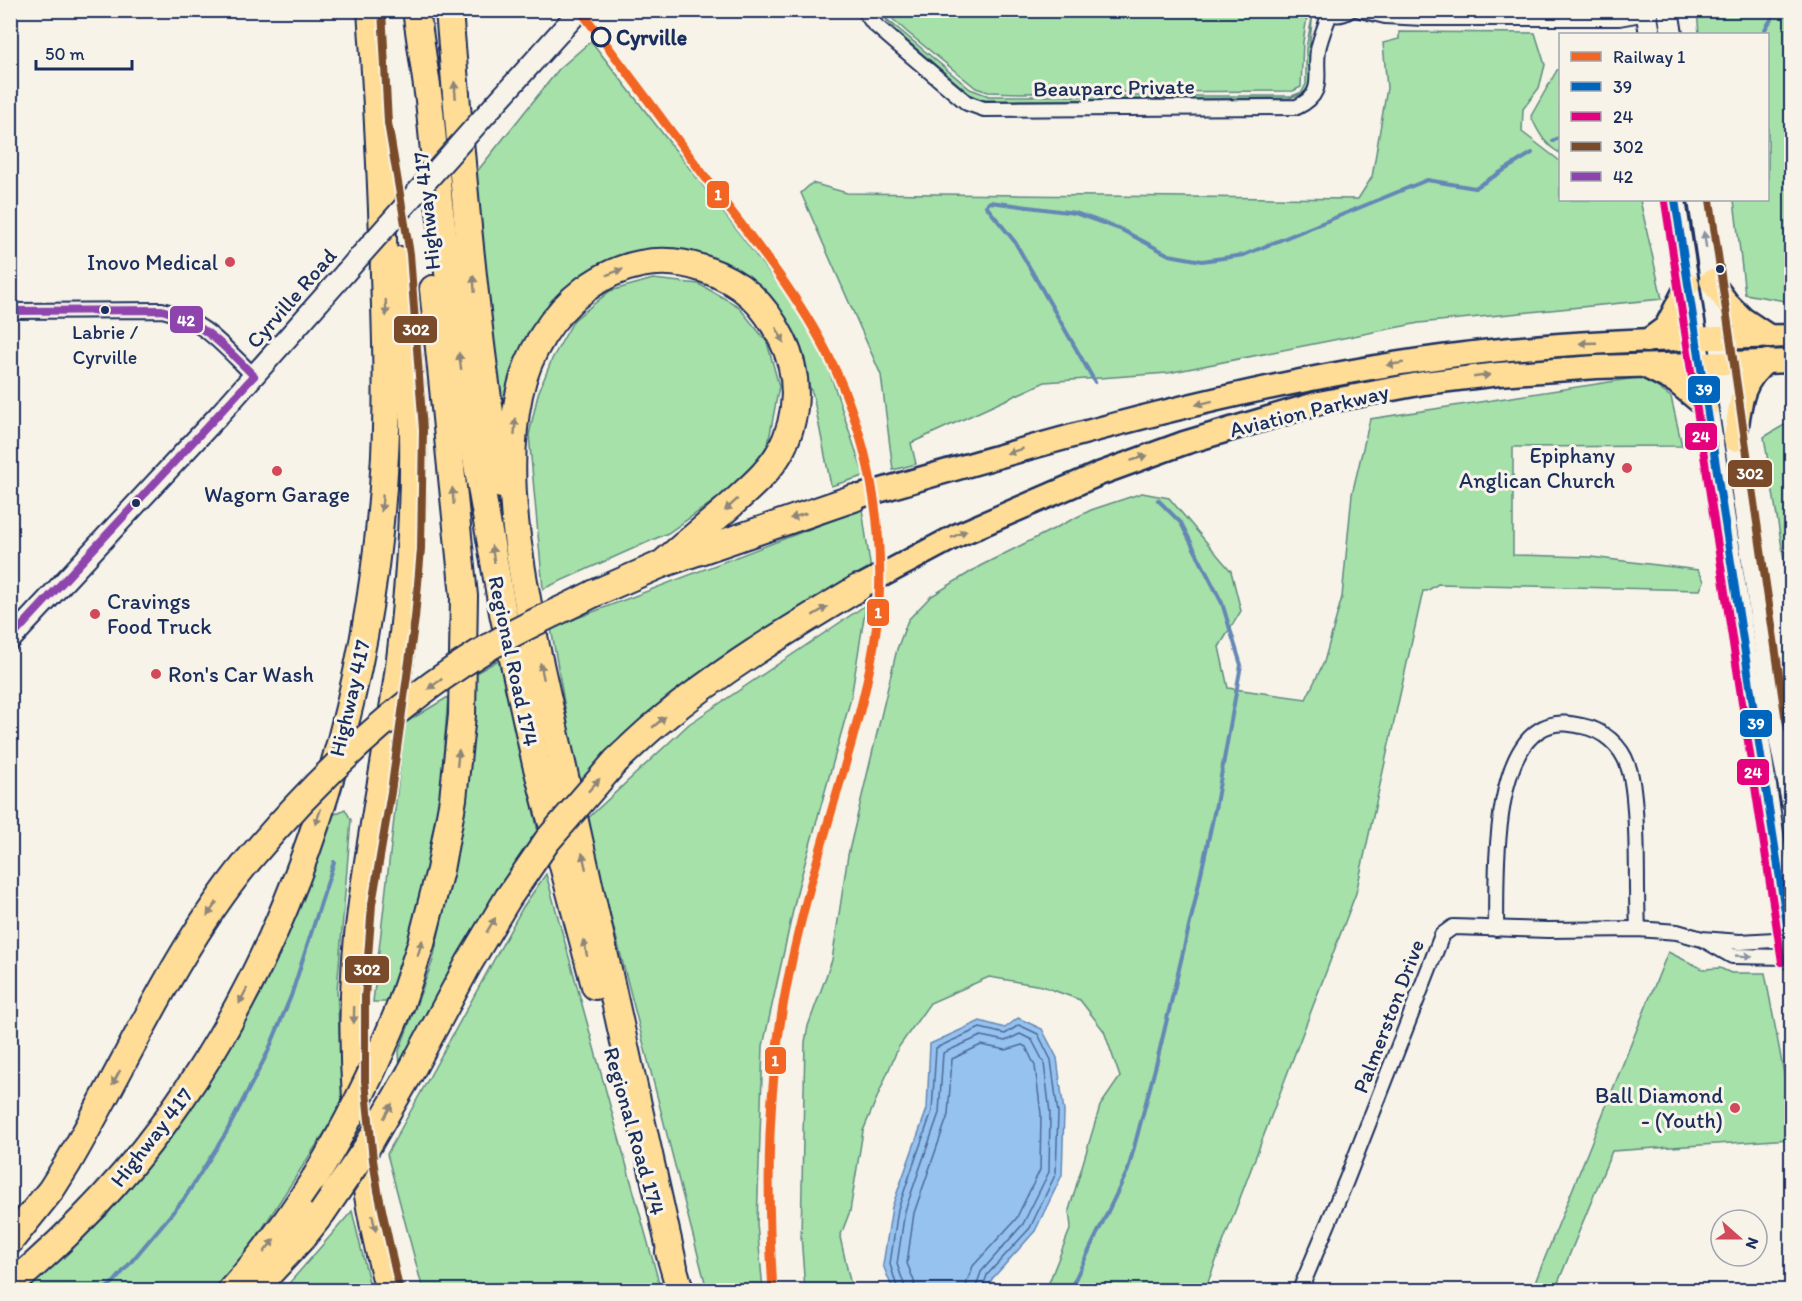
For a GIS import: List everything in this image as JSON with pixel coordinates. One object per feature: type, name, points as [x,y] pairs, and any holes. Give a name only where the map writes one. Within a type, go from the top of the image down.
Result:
[{"type":"highway","name":"Highway 417","points":[[10,1286],[56,1246],[121,1177],[162,1126],[202,1069],[236,1011],[267,948],[296,879],[324,799],[346,718],[363,640],[382,500],[387,376],[382,205],[371,10]]},
{"type":"highway","points":[[449,10],[477,315],[491,426],[509,531],[518,548]]},
{"type":"highway","name":"Highway 417","points":[[231,1290],[267,1249],[289,1219],[353,1111],[376,1064],[401,1004],[421,944],[448,832],[460,734],[464,596],[415,100],[416,14]]},
{"type":"highway","name":"Regional Road 174","points":[[416,14],[429,100],[439,202],[461,372],[503,613],[536,764],[634,1133],[677,1279]]},
{"type":"highway","points":[[378,124],[400,255],[413,430],[412,517],[408,584],[399,666],[362,903],[356,969],[354,1034],[355,1082],[363,1161],[389,1290]]},
{"type":"highway","points":[[662,564],[767,470],[780,452],[787,435],[796,399],[792,363],[775,325],[758,302],[747,292],[721,276],[694,265],[678,262],[649,262],[606,275],[593,282],[567,303],[538,345],[523,378],[516,413],[513,468],[518,548],[539,657],[677,1279]]},
{"type":"highway","points":[[10,1241],[51,1190],[68,1163],[183,952],[220,897],[288,815],[340,762],[422,693],[501,640],[595,593],[662,564],[854,498]]},
{"type":"highway","points":[[254,1290],[322,1213],[367,1147],[469,963],[508,898],[547,841],[578,802],[616,761],[660,720],[713,681],[858,588]]},
{"type":"main road","points":[[1668,10],[1672,33]]},
{"type":"main road","points":[[1644,11],[1650,33]]},
{"type":"main road","name":"Cyrville Road","points":[[10,640],[254,376],[574,17]]},
{"type":"main road","points":[[1675,201],[1697,339],[1712,363],[1735,440],[1776,717],[1791,802]]},
{"type":"main road","points":[[1699,201],[1720,338],[1712,363],[1706,407],[1791,950]]},
{"type":"main road","points":[[1712,281],[1728,304],[1743,319],[1781,336]]},
{"type":"main road","points":[[1647,341],[1666,327],[1688,284]]},
{"type":"main road","name":"Aviation Parkway","points":[[854,498],[1065,438],[1298,381],[1442,357],[1573,344],[1781,336]]},
{"type":"main road","points":[[1735,440],[1742,398],[1748,380],[1767,361]]},
{"type":"main road","name":"Aviation Parkway","points":[[858,588],[958,535],[1120,465],[1290,410],[1355,395],[1488,375],[1566,368],[1791,361]]},
{"type":"main road","points":[[1641,365],[1676,382],[1706,407]]},
{"type":"street","name":"Beauparc Private","points":[[864,10],[873,23],[967,103],[984,109],[1298,107],[1309,102],[1317,90],[1318,50],[1328,12]]},
{"type":"street","points":[[1328,12],[1338,15],[1350,10]]},
{"type":"street","points":[[1360,10],[1385,16],[1423,18],[1619,18],[1644,11]]},
{"type":"street","points":[[10,311],[168,311],[200,325],[254,376]]},
{"type":"street","points":[[1496,929],[1498,834],[1507,782],[1518,754],[1530,738],[1540,729],[1552,724],[1565,723],[1587,727],[1602,733],[1620,750],[1628,764],[1637,842],[1638,928]]},
{"type":"street","name":"Palmerston Drive","points":[[1300,1290],[1346,1181],[1442,935],[1453,927],[1638,928],[1791,950]]},
{"type":"green space","points":[[884,11],[1308,11],[1303,42],[1301,87],[1293,91],[1020,93],[988,92],[976,88]]},
{"type":"green space","points":[[1697,11],[1791,11],[1791,302],[1745,294],[1734,201],[1769,201],[1769,33],[1699,33]]},
{"type":"green space","points":[[1313,13],[1309,49],[1310,82],[1305,93],[1289,98],[992,100],[981,100],[971,95],[896,31],[882,15],[970,89],[989,96],[1292,96],[1302,92],[1306,84],[1306,48]]},
{"type":"green space","points":[[1399,32],[1535,33],[1545,65],[1539,88],[1523,109],[1522,132],[1559,160],[1559,201],[1640,201],[1662,299],[1419,323],[1168,373],[1045,382],[911,443],[916,464],[893,470],[881,375],[801,193],[812,183],[847,193],[1358,199],[1372,177],[1387,88],[1383,43],[1399,39]]},
{"type":"green space","points":[[591,41],[802,316],[828,367],[864,476],[831,486],[813,395],[785,325],[742,277],[603,266],[509,408],[502,408],[475,174],[559,69]]},
{"type":"green space","points":[[1559,69],[1559,152],[1542,138],[1531,116]]},
{"type":"green space","points":[[653,279],[699,284],[738,306],[767,342],[779,386],[768,445],[741,482],[668,533],[543,589],[529,435],[538,394],[552,359],[574,320],[610,291]]},
{"type":"green space","points":[[1642,377],[1671,397],[1682,446],[1513,447],[1513,555],[1591,557],[1698,570],[1704,581],[1700,590],[1438,584],[1423,591],[1356,893],[1205,1290],[1046,1290],[1071,1227],[1069,1210],[1100,1106],[1120,1077],[1104,1031],[1080,1000],[1042,986],[989,977],[930,1003],[898,1048],[863,1131],[850,1211],[840,1237],[852,1290],[805,1290],[801,1235],[805,1042],[808,1026],[832,960],[848,855],[897,649],[908,620],[930,597],[980,566],[1091,510],[1142,493],[1169,498],[1231,571],[1241,611],[1219,647],[1228,688],[1306,699],[1324,662],[1342,597],[1352,494],[1370,419]]},
{"type":"green space","points":[[1791,421],[1791,603],[1764,437]]},
{"type":"green space","points":[[862,509],[871,571],[579,788],[551,628]]},
{"type":"green space","points":[[866,605],[851,698],[798,888],[763,1046],[757,1224],[763,1290],[707,1290],[586,820],[689,724]]},
{"type":"green space","points":[[502,658],[539,837],[400,1068],[399,1051],[433,960],[456,852],[468,785],[476,673]]},
{"type":"green space","points":[[448,697],[439,811],[417,917],[388,1002],[373,1002],[405,723]]},
{"type":"green space","points":[[345,809],[351,820],[337,990],[343,1104],[236,1269],[214,1290],[22,1290],[107,1215],[210,1076],[288,931],[333,815]]},
{"type":"green space","points":[[546,874],[661,1290],[423,1290],[387,1154],[523,907]]},
{"type":"green space","points":[[1668,952],[1703,969],[1720,968],[1731,973],[1765,973],[1791,1111],[1791,1139],[1612,1151],[1555,1290],[1532,1290]]},
{"type":"green space","points":[[352,1211],[371,1290],[283,1290],[285,1288]]},
{"type":"water","points":[[1018,1018],[1042,1029],[1057,1058],[1064,1112],[1062,1175],[1035,1231],[992,1279],[988,1290],[893,1290],[883,1265],[892,1207],[927,1109],[930,1044],[980,1021],[1005,1028]]},
{"type":"waterway","points":[[1763,33],[1777,10]]},
{"type":"waterway","points":[[1553,141],[1559,138]]},
{"type":"waterway","points":[[1095,382],[1015,242],[986,206],[990,202],[1075,213],[1120,229],[1169,255],[1202,261],[1244,255],[1427,180],[1475,188],[1532,153]]},
{"type":"waterway","points":[[1070,1290],[1128,1170],[1194,906],[1216,804],[1241,665],[1222,603],[1181,523],[1158,500]]},
{"type":"waterway","points":[[104,1290],[115,1281],[184,1199],[226,1133],[267,1054],[291,996],[334,862]]},
{"type":"rail line","name":"1","points":[[580,10],[770,262],[802,309],[842,385],[860,437],[873,491],[880,574],[874,645],[855,730],[800,927],[788,979],[776,1056],[769,1173],[773,1290]]},
{"type":"transit line","name":"302","points":[[382,10],[388,123],[410,254],[423,430],[421,549],[415,618],[391,792],[372,904],[365,997],[365,1081],[373,1160],[399,1288]]},
{"type":"transit line","name":"39","points":[[1675,201],[1792,957]]},
{"type":"transit line","name":"302","points":[[1710,201],[1785,715],[1792,746]]},
{"type":"transit line","name":"24","points":[[1665,202],[1782,962]]},
{"type":"transit line","name":"42","points":[[10,311],[162,310],[190,321],[223,346],[254,376]]},
{"type":"transit line","name":"42","points":[[10,639],[254,376]]},
{"type":"place","name":"Cyrville","points":[[601,37]]},
{"type":"place","name":"Inovo Medical","points":[[230,262]]},
{"type":"place","name":"Labrie / Cyrville","points":[[105,310]]},
{"type":"place","name":"Epiphany Anglican Church","points":[[1627,468]]},
{"type":"place","name":"Wagorn Garage","points":[[277,471]]},
{"type":"place","name":"Cravings Food Truck","points":[[95,614]]},
{"type":"place","name":"Ron's Car Wash","points":[[156,674]]},
{"type":"place","name":"Ball Diamond - (Youth)","points":[[1735,1108]]}]
